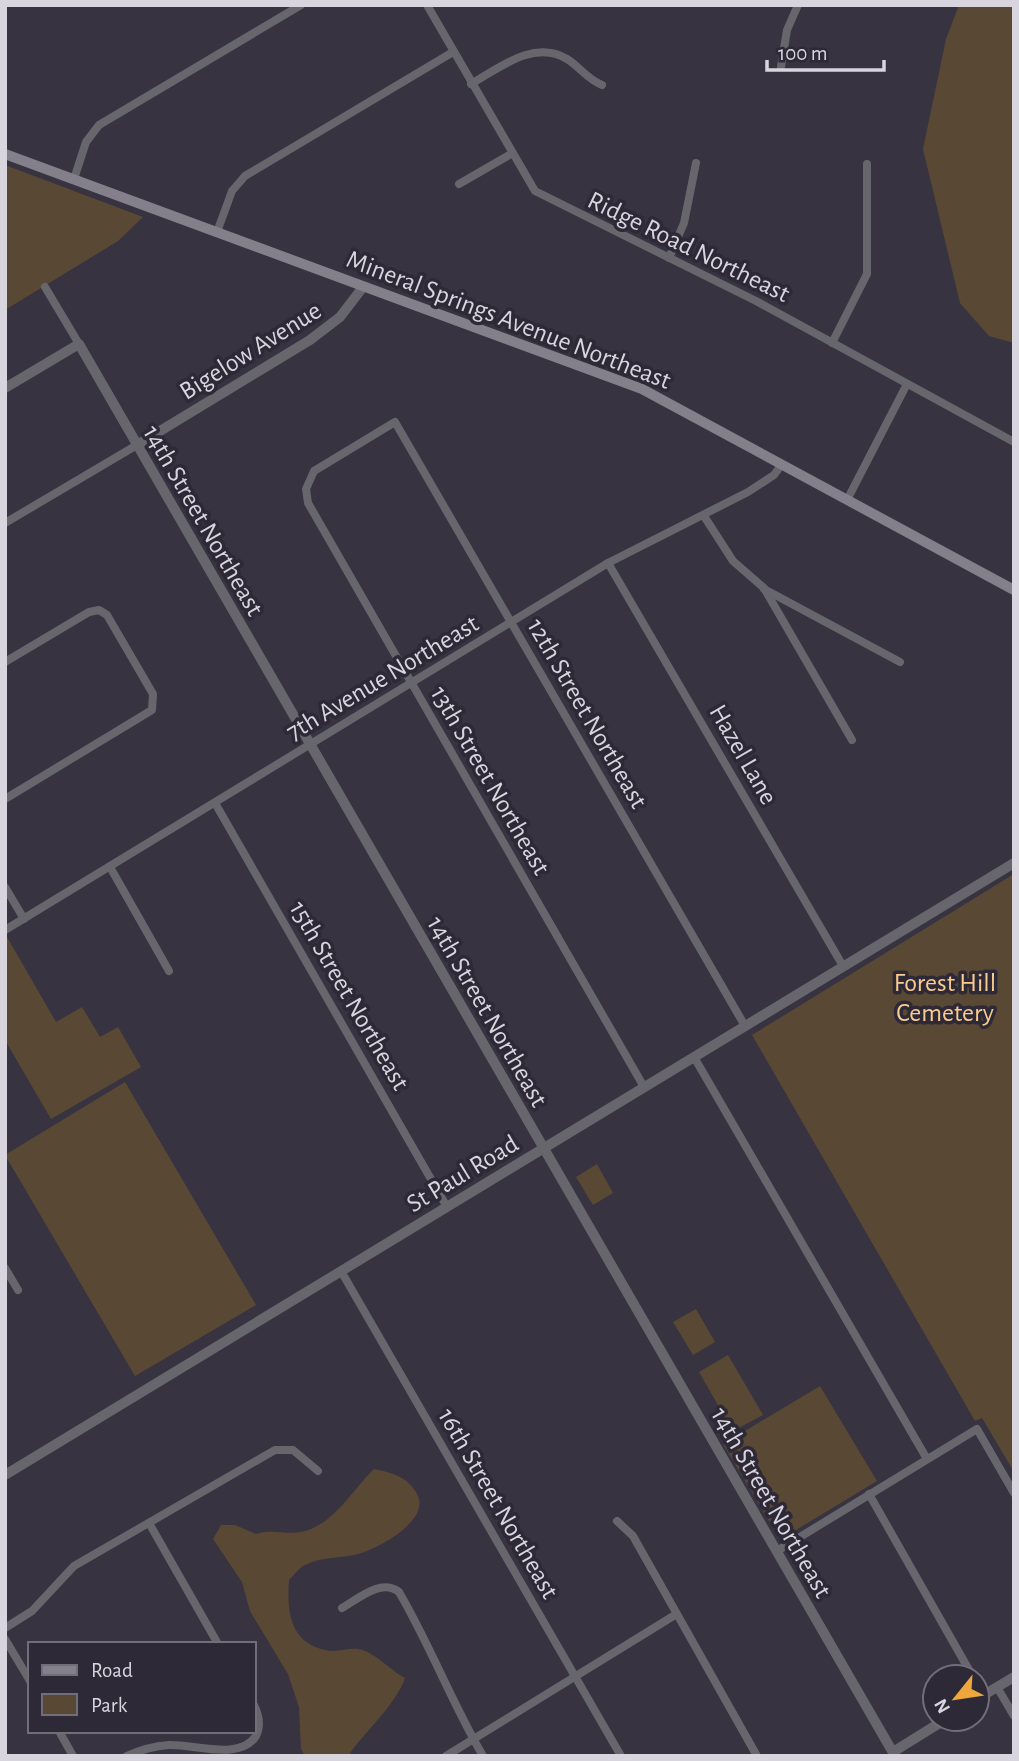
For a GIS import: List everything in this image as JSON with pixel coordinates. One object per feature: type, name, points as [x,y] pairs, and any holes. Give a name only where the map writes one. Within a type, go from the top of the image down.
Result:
[{"type":"main road","name":"Mineral Springs Avenue Northeast","points":[[5,154],[642,389],[1014,590]]},
{"type":"street","points":[[74,179],[86,142],[99,125],[301,5]]},
{"type":"street","name":"Ridge Road Northeast","points":[[427,5],[528,184],[543,197],[832,342],[1014,442]]},
{"type":"street","points":[[781,67],[786,30],[798,5]]},
{"type":"street","points":[[217,232],[233,191],[246,176],[453,52]]},
{"type":"street","points":[[471,84],[522,56],[540,52],[561,55],[591,80],[602,85]]},
{"type":"street","points":[[459,184],[511,155]]},
{"type":"street","points":[[669,258],[684,223],[696,163]]},
{"type":"street","points":[[832,342],[867,274],[867,164]]},
{"type":"street","name":"14th Street Northeast","points":[[46,287],[892,1755]]},
{"type":"street","name":"Bigelow Avenue","points":[[5,523],[310,340],[340,317],[363,287]]},
{"type":"street","points":[[5,388],[79,344]]},
{"type":"street","points":[[846,500],[907,384]]},
{"type":"street","name":"12th Street Northeast","points":[[306,493],[307,482],[314,471],[395,422],[745,1026]]},
{"type":"street","name":"7th Avenue Northeast","points":[[5,930],[608,563],[748,492],[774,475],[782,464]]},
{"type":"street","name":"13th Street Northeast","points":[[306,493],[308,503],[644,1087]]},
{"type":"street","points":[[704,516],[733,561],[764,589],[900,662]]},
{"type":"street","name":"Hazel Lane","points":[[608,563],[843,966]]},
{"type":"street","points":[[764,589],[852,740]]},
{"type":"street","points":[[5,662],[89,611],[99,610],[107,615],[153,694],[152,710],[5,799]]},
{"type":"street","name":"15th Street Northeast","points":[[215,803],[447,1207]]},
{"type":"street","name":"St Paul Road","points":[[5,1475],[1014,863]]},
{"type":"street","points":[[110,867],[169,971]]},
{"type":"street","points":[[5,887],[24,919]]},
{"type":"street","points":[[694,1057],[926,1459]]},
{"type":"street","points":[[5,1268],[18,1290]]},
{"type":"street","name":"16th Street Northeast","points":[[341,1271],[621,1756]]},
{"type":"street","points":[[776,1551],[977,1429],[1014,1493]]},
{"type":"street","points":[[5,1628],[32,1611],[74,1566],[281,1448],[293,1450],[318,1471]]},
{"type":"street","points":[[869,1494],[965,1663]]},
{"type":"street","points":[[617,1521],[633,1536],[675,1615],[757,1756]]},
{"type":"street","points":[[149,1523],[217,1642]]},
{"type":"street","points":[[342,1608],[378,1587],[390,1586],[399,1592],[434,1653],[483,1756]]},
{"type":"street","points":[[446,1756],[675,1615]]},
{"type":"street","points":[[5,1639],[28,1678]]},
{"type":"street","points":[[991,1691],[1014,1677]]},
{"type":"street","points":[[997,1687],[1014,1716]]},
{"type":"street","points":[[127,1756],[167,1745],[225,1752],[241,1750],[257,1733],[259,1718],[256,1710]]},
{"type":"street","points":[[60,1733],[73,1756]]},
{"type":"street","points":[[892,1755],[925,1733]]},
{"type":"green space","points":[[959,5],[1014,5],[1014,343],[989,336],[960,303],[923,149],[946,39]]},
{"type":"green space","points":[[5,165],[143,217],[118,241],[5,310]]},
{"type":"green space","name":"Forest Hill Cemetery","points":[[1014,874],[1014,1472],[982,1418],[975,1421],[752,1035]]},
{"type":"green space","points":[[7,937],[56,1022],[82,1007],[100,1037],[118,1027],[141,1067],[51,1119],[5,1040]]},
{"type":"green space","points":[[125,1082],[256,1305],[135,1376],[5,1155]]},
{"type":"green space","points":[[597,1164],[613,1193],[593,1205],[576,1177]]},
{"type":"green space","points":[[696,1309],[715,1342],[693,1355],[673,1322]]},
{"type":"green space","points":[[728,1355],[763,1415],[733,1431],[699,1372]]},
{"type":"green space","points":[[820,1386],[877,1481],[786,1536],[774,1529],[723,1444]]},
{"type":"green space","points":[[374,1469],[394,1474],[410,1484],[418,1496],[416,1515],[400,1532],[367,1551],[318,1560],[301,1568],[289,1580],[290,1613],[297,1632],[313,1646],[329,1651],[364,1651],[405,1678],[387,1708],[348,1756],[305,1756],[301,1749],[299,1707],[288,1674],[250,1611],[242,1582],[213,1539],[221,1525],[235,1525],[256,1534],[293,1533],[316,1527],[335,1513]]}]
